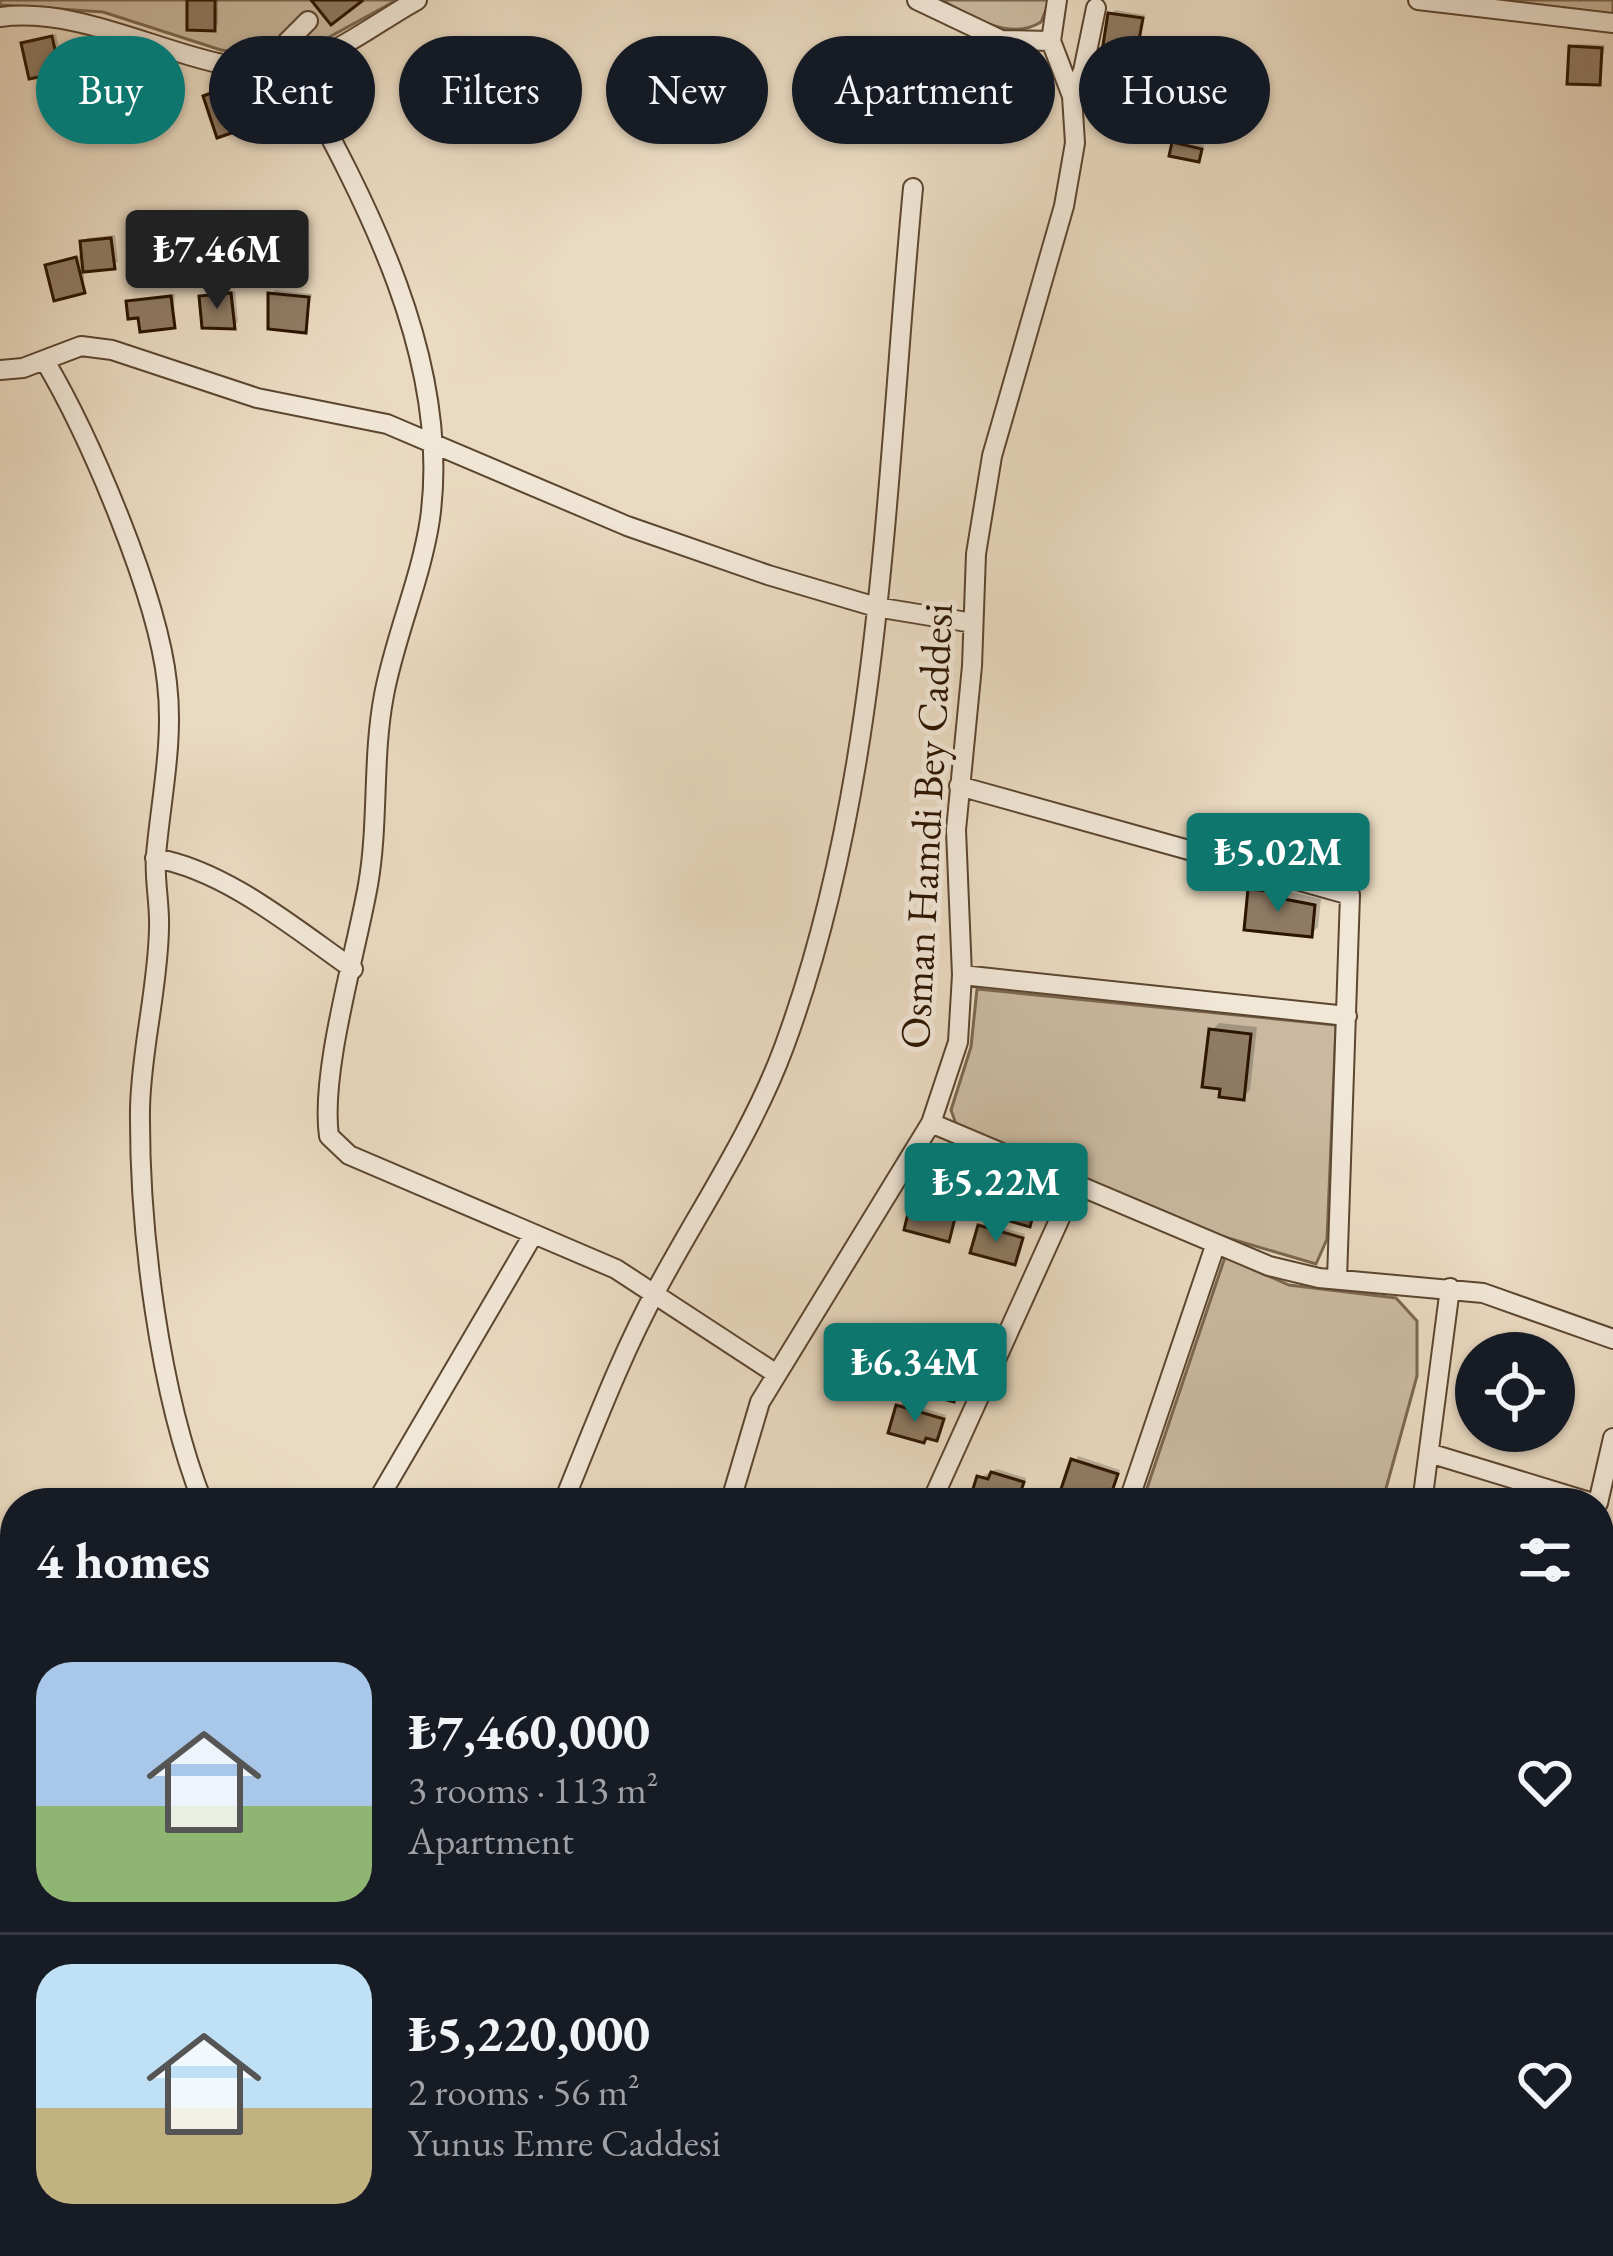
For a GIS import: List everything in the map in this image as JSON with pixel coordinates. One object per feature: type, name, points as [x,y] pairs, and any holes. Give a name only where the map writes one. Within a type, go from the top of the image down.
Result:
[{"type":"street","points":[[347,36],[417,0]]},
{"type":"street","points":[[917,0],[993,36]]},
{"type":"street","points":[[1052,36],[1057,0]]},
{"type":"street","points":[[1418,0],[1613,23]]},
{"type":"street","points":[[1072,96],[1096,8]]},
{"type":"street","points":[[0,17],[67,17],[209,58]]},
{"type":"street","points":[[293,36],[308,21]]},
{"type":"street","name":"Osman Hamdi Bey Caddesi","points":[[734,1488],[747,1433],[775,1373],[931,1123],[958,1042],[962,975],[959,786],[988,476],[1070,181],[1075,143],[1072,96],[1055,51]]},
{"type":"street","points":[[336,144],[379,238],[419,362],[435,444],[427,533],[384,692],[378,820],[328,1110],[334,1145],[656,1291],[775,1373]]},
{"type":"street","points":[[570,1488],[656,1291],[758,1104],[798,1006],[838,840],[876,608],[913,188]]},
{"type":"street","points":[[0,370],[45,361],[81,346],[97,347],[257,398],[387,424],[627,526],[876,608],[974,623]]},
{"type":"street","points":[[45,361],[74,411],[160,649],[169,725],[155,858],[159,929],[140,1108],[147,1224],[177,1438],[197,1488]]},
{"type":"street","points":[[959,786],[1351,895],[1337,1279]]},
{"type":"street","points":[[155,858],[222,884],[353,969]]},
{"type":"street","points":[[962,975],[1347,1016]]},
{"type":"street","points":[[931,1123],[1215,1246],[1293,1273],[1450,1288],[1521,1303],[1613,1339]]},
{"type":"street","points":[[938,1488],[1076,1185]]},
{"type":"street","points":[[385,1488],[533,1235]]},
{"type":"street","points":[[1133,1488],[1215,1246]]},
{"type":"street","points":[[1425,1488],[1450,1288]]},
{"type":"street","points":[[1601,1488],[1613,1438]]},
{"type":"street","points":[[1429,1453],[1544,1488]]},
{"type":"shaded area","points":[[0,0],[397,0],[331,36],[209,36],[209,46],[103,12],[0,5]]},
{"type":"shaded area","points":[[942,0],[1050,0],[1041,22],[1016,29],[990,25]]},
{"type":"shaded area","points":[[1499,0],[1613,0],[1613,14]]},
{"type":"shaded area","points":[[977,989],[1336,1025],[1327,1239],[1316,1264],[1201,1230],[956,1124],[951,1110],[971,1047]]},
{"type":"shaded area","points":[[1225,1257],[1289,1285],[1396,1298],[1417,1321],[1417,1376],[1386,1488],[1147,1488]]},
{"type":"building","points":[[187,0],[215,0],[215,31],[187,30]]},
{"type":"building","points":[[311,0],[361,0],[362,1],[331,25]]},
{"type":"building","points":[[1108,13],[1143,18],[1140,36],[1104,36]]},
{"type":"building","points":[[36,40],[36,78],[29,79],[21,43]]},
{"type":"building","points":[[1569,46],[1602,48],[1600,85],[1567,84]]},
{"type":"building","points":[[1172,144],[1202,149],[1199,162],[1169,156]]},
{"type":"building","points":[[111,238],[115,269],[83,272],[80,241]]},
{"type":"building","points":[[76,257],[85,293],[54,301],[45,265]]},
{"type":"building","points":[[231,293],[235,329],[202,328],[199,296]]},
{"type":"building","points":[[268,293],[309,297],[306,333],[268,329]]},
{"type":"building","points":[[171,296],[175,328],[140,332],[138,318],[128,319],[126,301]]},
{"type":"building","points":[[1248,889],[1280,892],[1279,898],[1315,905],[1312,937],[1244,930]]},
{"type":"building","points":[[1209,1029],[1251,1034],[1244,1100],[1219,1097],[1220,1089],[1202,1087]]},
{"type":"building","points":[[1001,1187],[1038,1198],[1030,1227],[992,1216]]},
{"type":"building","points":[[911,1201],[956,1214],[949,1242],[904,1230]]},
{"type":"building","points":[[978,1225],[1023,1238],[1015,1265],[970,1253]]},
{"type":"building","points":[[916,1364],[961,1376],[954,1402],[910,1390]]},
{"type":"building","points":[[896,1405],[944,1419],[937,1441],[926,1438],[924,1443],[888,1433]]},
{"type":"building","points":[[1071,1459],[1118,1474],[1113,1488],[1061,1488]]},
{"type":"building","points":[[991,1472],[1024,1482],[1022,1488],[973,1488],[977,1476],[988,1479]]}]
